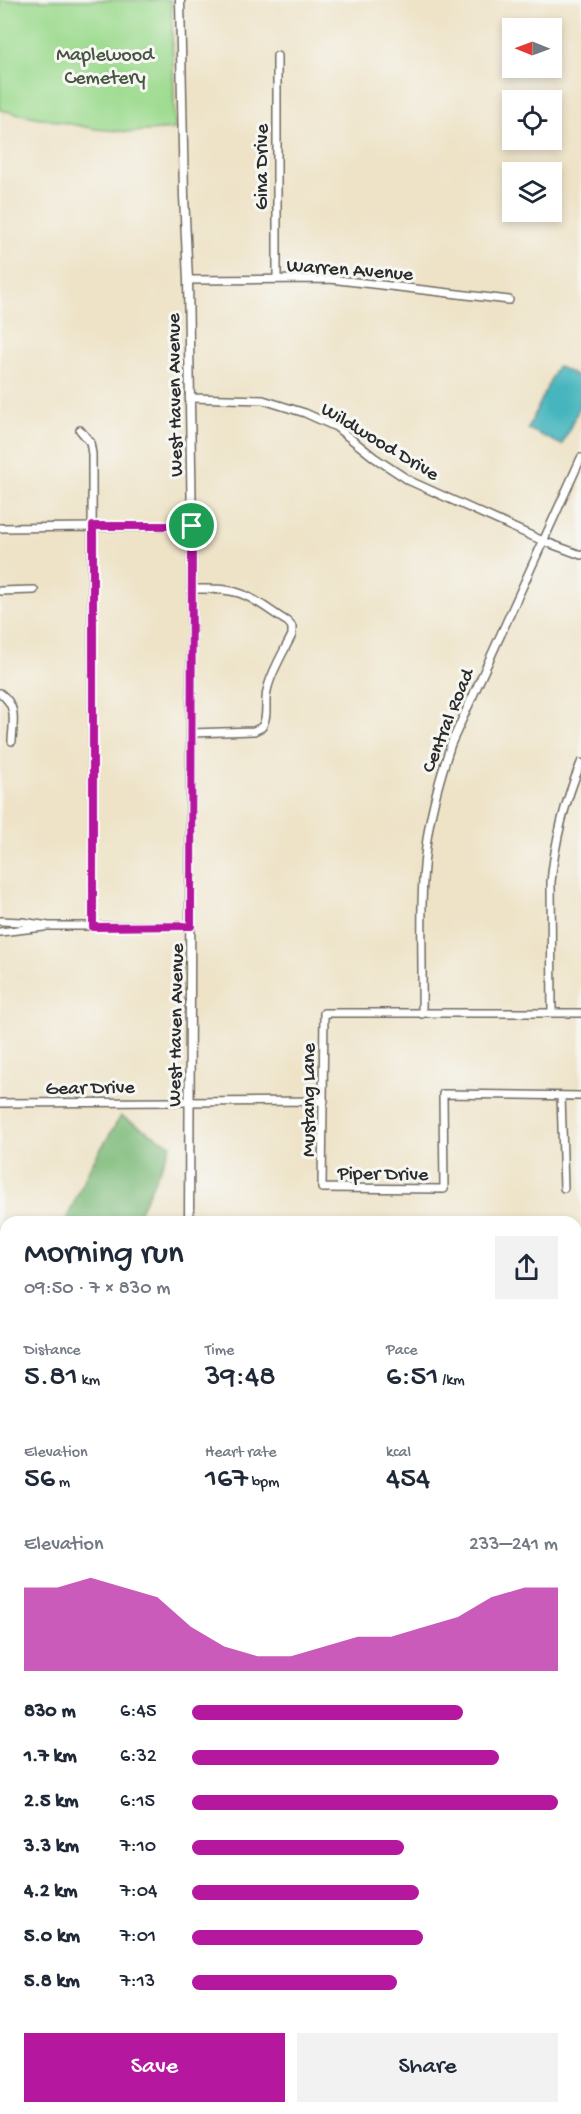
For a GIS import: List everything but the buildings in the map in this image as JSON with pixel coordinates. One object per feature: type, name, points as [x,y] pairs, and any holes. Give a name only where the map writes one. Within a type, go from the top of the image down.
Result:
[{"type":"street","name":"West Haven Avenue","points":[[180,0],[192,526],[189,1216]]},
{"type":"street","name":"Gina Drive","points":[[277,56],[277,278]]},
{"type":"street","name":"Warren Avenue","points":[[188,280],[330,279],[509,300]]},
{"type":"street","name":"Wildwood Drive","points":[[190,398],[264,400],[305,413],[336,427],[375,458],[410,481],[543,541],[581,555]]},
{"type":"street","points":[[80,430],[90,442],[92,454],[93,927]]},
{"type":"street","name":"Central Road","points":[[422,1014],[423,882],[426,847],[439,781],[451,744],[581,458]]},
{"type":"street","points":[[0,528],[192,526]]},
{"type":"street","points":[[191,733],[254,731],[262,728],[266,715],[266,692],[292,635],[292,627],[288,622],[237,592],[192,589]]},
{"type":"street","points":[[0,591],[34,590]]},
{"type":"street","points":[[0,693],[9,700],[13,707],[12,741]]},
{"type":"street","points":[[552,1013],[551,882],[553,862],[564,808],[581,763]]},
{"type":"street","points":[[0,921],[49,926],[191,926]]},
{"type":"street","points":[[0,932],[49,926]]},
{"type":"street","name":"Mustang Lane","points":[[322,1188],[324,1013],[422,1014]]},
{"type":"street","points":[[422,1014],[581,1013]]},
{"type":"street","name":"Piper Drive","points":[[322,1188],[444,1189],[444,1094],[561,1096]]},
{"type":"street","points":[[564,1188],[561,1096],[581,1096]]},
{"type":"street","name":"Gear Drive","points":[[0,1103],[324,1101]]},
{"type":"green space","name":"Maplewood Cemetery","points":[[0,0],[171,0],[175,129],[131,132],[96,129],[0,110]]},
{"type":"green space","points":[[121,1116],[171,1145],[138,1216],[68,1216],[91,1165]]},
{"type":"water","points":[[557,366],[581,378],[581,404],[562,445],[528,429]]},
{"type":"route","points":[[93,526],[192,526],[191,926],[93,927],[93,526]]}]
